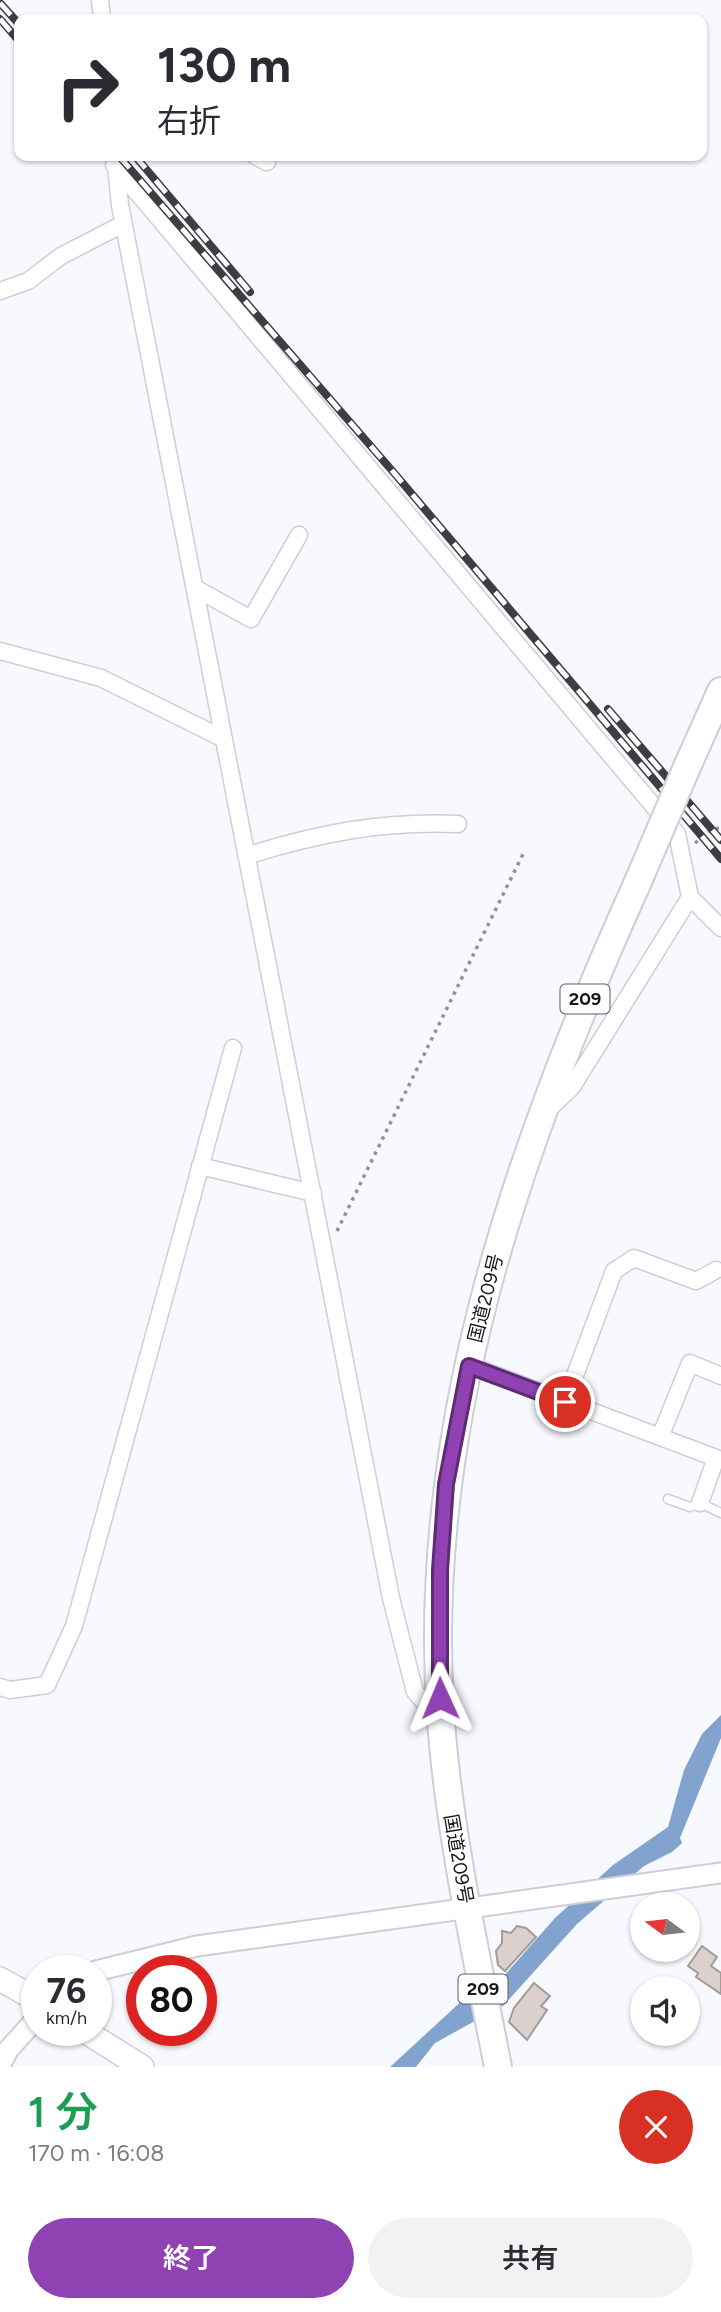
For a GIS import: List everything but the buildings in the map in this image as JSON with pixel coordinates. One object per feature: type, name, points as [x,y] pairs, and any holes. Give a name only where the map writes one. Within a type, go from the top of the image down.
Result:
[{"type":"highway","name":"国道209号","points":[[498,2067],[452,1820],[441,1721],[440,1570],[446,1484],[469,1366],[510,1199],[587,994],[721,691]]},
{"type":"main road","points":[[0,1979],[21,1991]]},
{"type":"main road","points":[[109,2046],[142,2067]]},
{"type":"street","points":[[115,161],[123,224],[391,1598],[415,1692],[441,1721]]},
{"type":"street","points":[[115,161],[677,834],[690,897],[721,928]]},
{"type":"street","points":[[0,291],[28,281],[61,256],[123,224]]},
{"type":"street","points":[[195,588],[251,619],[299,535]]},
{"type":"street","points":[[0,651],[101,678],[225,739]]},
{"type":"street","points":[[246,856],[303,838],[361,826],[458,824]]},
{"type":"street","points":[[540,1118],[572,1087],[690,897]]},
{"type":"street","points":[[0,1687],[10,1690],[47,1685],[74,1626],[233,1048]]},
{"type":"street","points":[[200,1166],[313,1193]]},
{"type":"street","points":[[565,1402],[614,1271],[634,1258],[696,1281],[716,1270]]},
{"type":"street","points":[[660,1437],[690,1363],[721,1376]]},
{"type":"street","points":[[469,1366],[719,1457],[700,1503]]},
{"type":"street","points":[[112,1967],[197,1946],[721,1873]]},
{"type":"street","points":[[0,2066],[8,2050],[21,2036]]},
{"type":"lane","points":[[668,1499],[691,1507],[700,1503],[721,1513]]},
{"type":"path","points":[[683,854],[712,829],[721,828]]},
{"type":"path","points":[[325,1255],[525,850]]},
{"type":"water","points":[[721,1715],[721,1738],[680,1838],[682,1843],[672,1852],[644,1866],[577,1924],[504,2005],[435,2043],[416,2067],[390,2067],[466,1997],[503,1977],[555,1918],[613,1865],[668,1827],[684,1770],[702,1734]]},
{"type":"railway","points":[[0,3],[14,18]]},
{"type":"railway","points":[[0,19],[14,35]]},
{"type":"railway","points":[[123,161],[395,474],[721,859]]},
{"type":"railway","points":[[139,161],[250,292]]},
{"type":"railway","points":[[608,709],[721,840]]},
{"type":"route","points":[[440,1698],[440,1570],[446,1484],[469,1366],[565,1402]]}]
